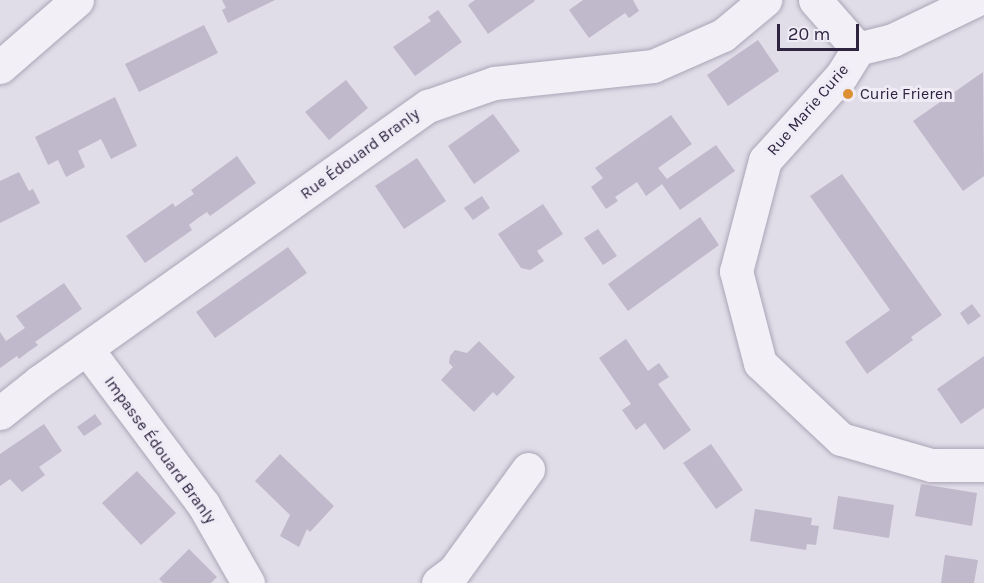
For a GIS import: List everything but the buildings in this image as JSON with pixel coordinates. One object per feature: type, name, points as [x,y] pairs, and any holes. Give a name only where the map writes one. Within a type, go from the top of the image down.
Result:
[{"type":"street","points":[[0,67],[77,0]]},
{"type":"street","name":"Rue Édouard Branly","points":[[0,413],[428,106],[494,83],[653,66],[723,35],[765,0]]},
{"type":"street","points":[[815,0],[858,49]]},
{"type":"street","name":"Rue Marie Curie","points":[[976,0],[893,40],[858,49],[841,76],[765,160],[736,271],[760,363],[841,439],[931,465],[984,465]]},
{"type":"street","name":"Impasse Édouard Branly","points":[[87,349],[203,504],[248,583]]},
{"type":"street","points":[[438,583],[454,571],[528,469]]},
{"type":"place","name":"Curie Frieren","points":[[848,94]]}]
